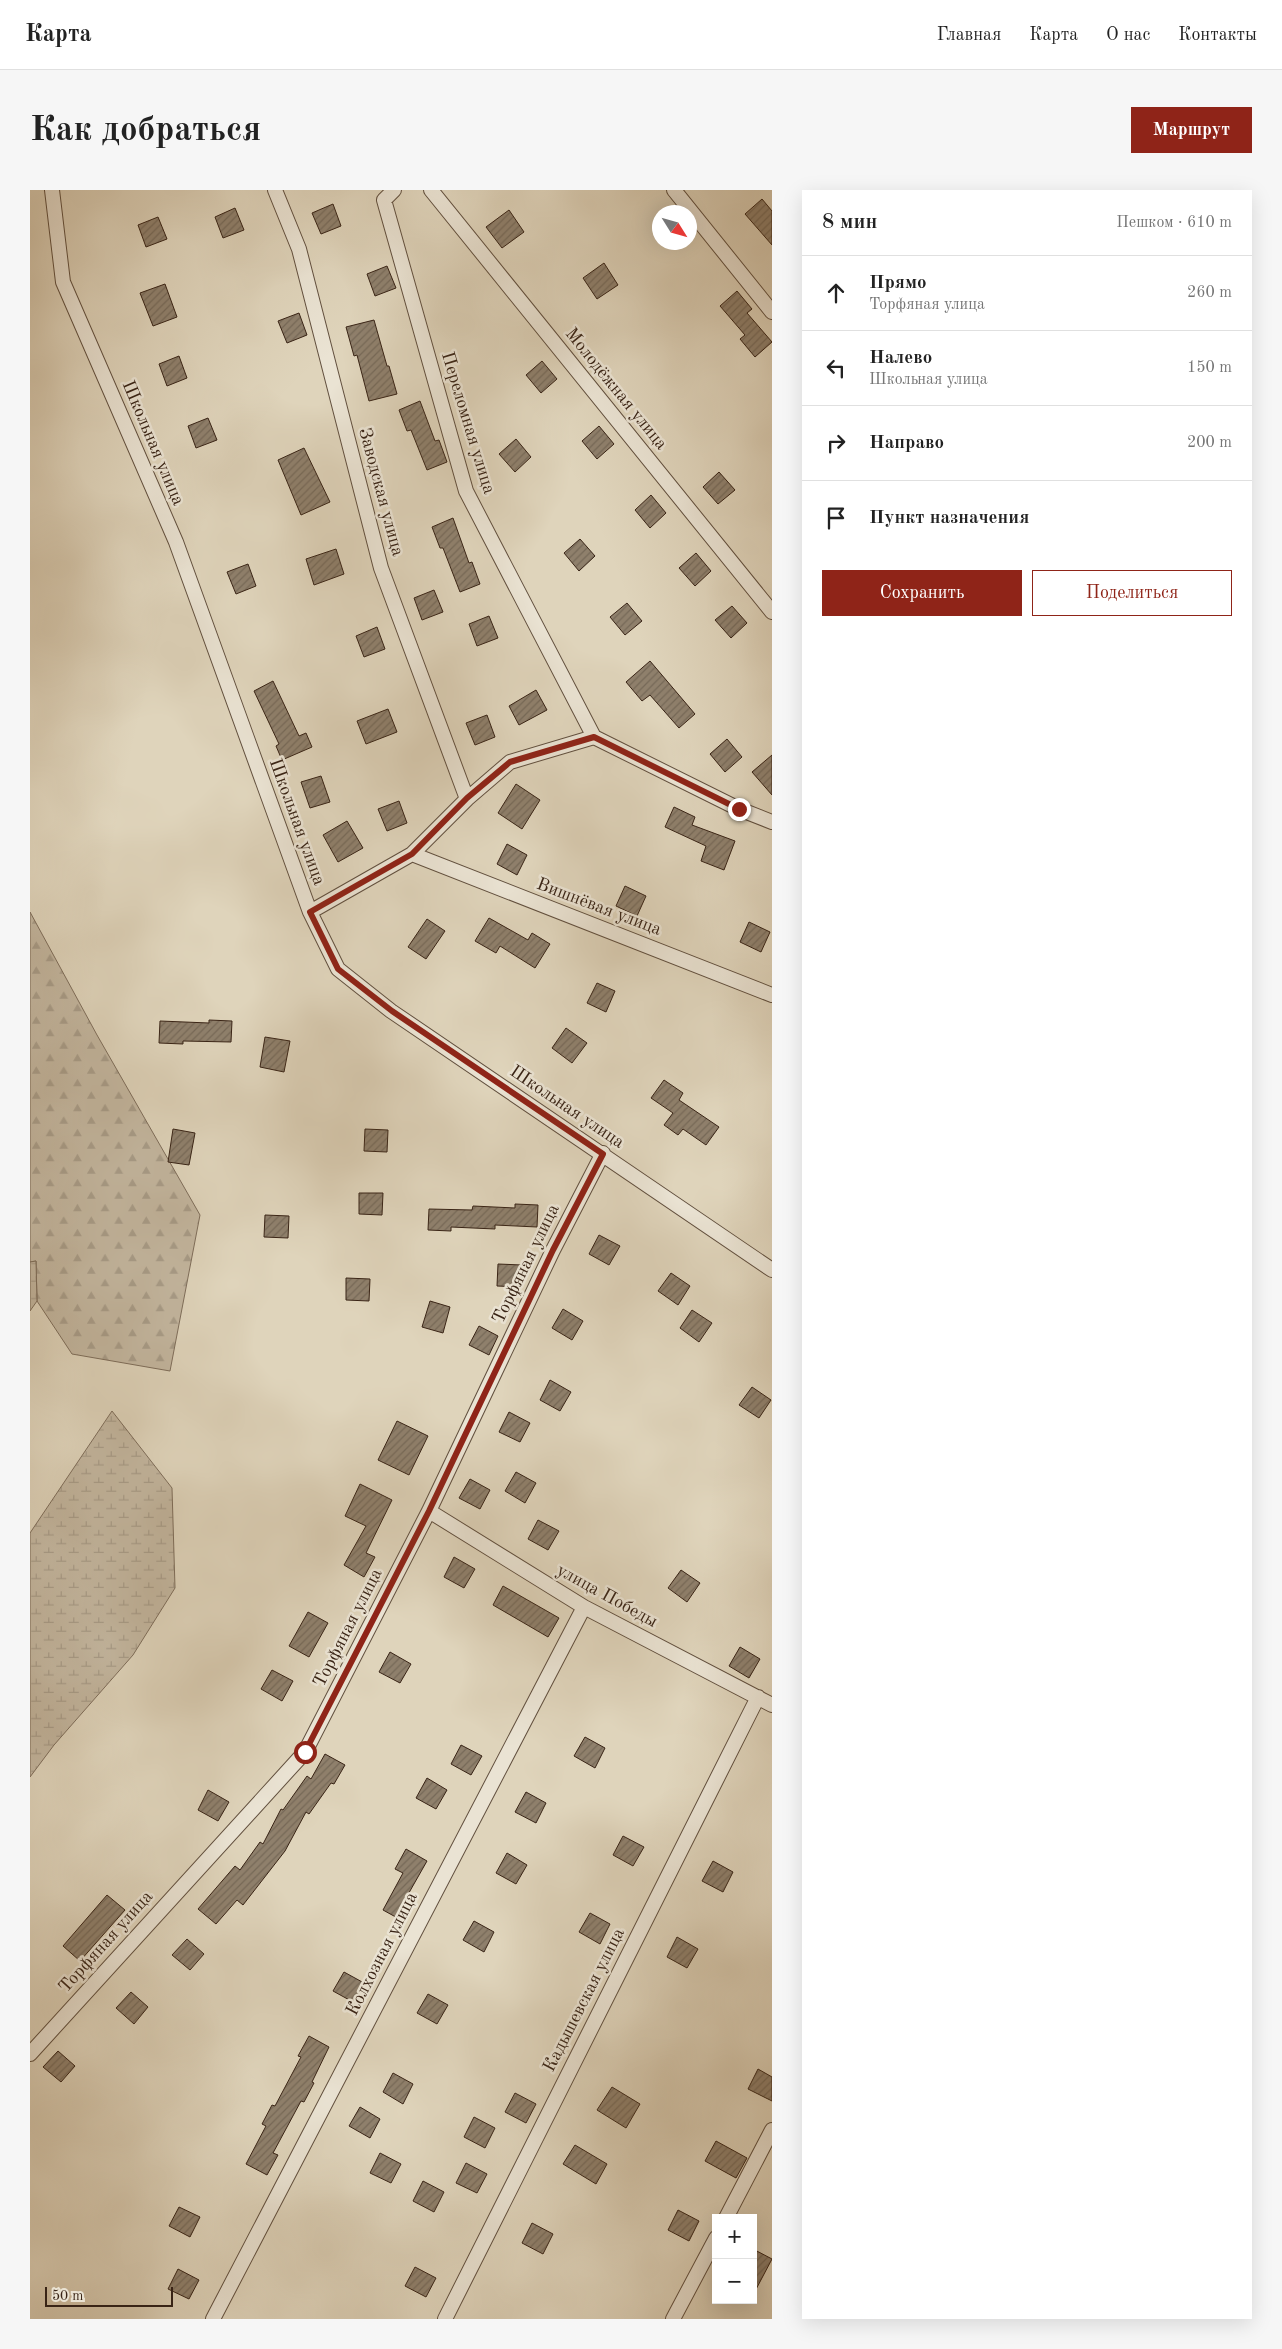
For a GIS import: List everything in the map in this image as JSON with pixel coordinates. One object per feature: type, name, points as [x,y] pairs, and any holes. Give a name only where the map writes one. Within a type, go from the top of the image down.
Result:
[{"type":"street","name":"Школьная улица","points":[[52,190],[63,282],[176,542],[310,912],[338,969],[392,1011],[772,1270]]},
{"type":"street","name":"Заводская улица","points":[[275,190],[299,250],[381,568],[467,798]]},
{"type":"street","name":"Переломная улица","points":[[394,190],[384,200],[466,491],[594,737]]},
{"type":"street","name":"Молодёжная улица","points":[[431,190],[772,612]]},
{"type":"street","points":[[674,190],[772,312]]},
{"type":"street","points":[[310,912],[412,854],[467,798],[510,762],[594,737],[739,809],[772,822]]},
{"type":"street","name":"Вишнёвая улица","points":[[412,854],[772,995]]},
{"type":"street","name":"Торфяная улица","points":[[30,2054],[305,1752],[429,1511],[553,1250],[603,1154]]},
{"type":"street","name":"улица Победы","points":[[429,1511],[584,1607],[772,1705]]},
{"type":"street","name":"Колхозная улица","points":[[213,2319],[584,1607]]},
{"type":"street","name":"Кадышевская улица","points":[[445,2319],[758,1697]]},
{"type":"street","points":[[728,2214],[772,2130]]},
{"type":"street","points":[[673,2319],[712,2246]]},
{"type":"green space","points":[[30,912],[97,1035],[200,1215],[170,1371],[72,1354],[37,1301],[36,1261],[30,1262]]},
{"type":"green space","points":[[36,1261],[37,1301],[30,1311],[30,1262]]},
{"type":"green space","points":[[112,1411],[172,1488],[175,1588],[133,1655],[54,1745],[30,1777],[30,1533]]},
{"type":"building","points":[[762,199],[772,211],[772,245],[745,214]]},
{"type":"building","points":[[333,204],[341,226],[321,234],[312,213]]},
{"type":"building","points":[[235,208],[244,230],[223,238],[215,217]]},
{"type":"building","points":[[509,210],[524,232],[502,248],[486,227]]},
{"type":"building","points":[[158,217],[167,239],[146,247],[138,225]]},
{"type":"building","points":[[604,263],[618,285],[597,299],[583,278]]},
{"type":"building","points":[[387,266],[396,288],[375,296],[367,274]]},
{"type":"building","points":[[165,284],[177,317],[153,326],[140,293]]},
{"type":"building","points":[[737,291],[752,309],[747,313],[772,342],[755,357],[740,339],[745,335],[720,306]]},
{"type":"building","points":[[299,313],[307,335],[287,343],[278,321]]},
{"type":"building","points":[[374,320],[397,394],[369,401],[357,355],[354,356],[346,327]]},
{"type":"building","points":[[179,356],[187,378],[167,386],[159,364]]},
{"type":"building","points":[[542,361],[557,379],[541,393],[526,375]]},
{"type":"building","points":[[420,401],[435,441],[439,440],[447,462],[427,470],[411,430],[407,431],[399,410]]},
{"type":"building","points":[[208,418],[217,440],[196,448],[188,426]]},
{"type":"building","points":[[599,426],[614,444],[597,459],[582,441]]},
{"type":"building","points":[[516,439],[531,457],[515,472],[499,454]]},
{"type":"building","points":[[304,448],[330,502],[301,515],[278,460]]},
{"type":"building","points":[[719,472],[735,490],[718,504],[703,487]]},
{"type":"building","points":[[651,495],[666,513],[650,528],[635,510]]},
{"type":"building","points":[[453,518],[469,563],[472,562],[480,584],[460,592],[443,548],[440,548],[432,527]]},
{"type":"building","points":[[580,539],[595,556],[579,571],[564,553]]},
{"type":"building","points":[[336,549],[344,574],[314,585],[306,559]]},
{"type":"building","points":[[696,553],[711,571],[695,586],[679,568]]},
{"type":"building","points":[[248,564],[256,586],[236,594],[227,572]]},
{"type":"building","points":[[434,590],[443,612],[422,620],[414,598]]},
{"type":"building","points":[[627,603],[642,621],[625,635],[610,617]]},
{"type":"building","points":[[732,606],[747,623],[731,638],[715,620]]},
{"type":"building","points":[[489,616],[498,638],[477,646],[469,624]]},
{"type":"building","points":[[377,627],[385,649],[364,657],[356,636]]},
{"type":"building","points":[[650,661],[695,714],[679,728],[650,695],[642,701],[626,682]]},
{"type":"building","points":[[273,681],[299,736],[306,733],[312,747],[282,760],[276,746],[279,744],[254,691]]},
{"type":"building","points":[[536,690],[547,710],[519,725],[509,706]]},
{"type":"building","points":[[388,709],[397,732],[366,744],[357,721]]},
{"type":"building","points":[[487,715],[495,737],[475,745],[466,723]]},
{"type":"building","points":[[727,739],[742,757],[725,772],[710,754]]},
{"type":"building","points":[[772,755],[772,795],[752,772]]},
{"type":"building","points":[[321,776],[330,802],[310,808],[301,782]]},
{"type":"building","points":[[516,784],[540,800],[522,829],[498,813]]},
{"type":"building","points":[[399,801],[407,823],[387,831],[378,809]]},
{"type":"building","points":[[674,807],[695,817],[692,825],[735,841],[724,870],[701,861],[706,846],[665,827]]},
{"type":"building","points":[[347,821],[363,848],[338,862],[323,835]]},
{"type":"building","points":[[507,844],[527,855],[517,875],[497,864]]},
{"type":"building","points":[[625,886],[646,896],[637,916],[616,906]]},
{"type":"building","points":[[489,918],[528,940],[532,933],[550,944],[535,968],[500,946],[496,953],[475,941]]},
{"type":"building","points":[[427,919],[445,931],[426,959],[408,947]]},
{"type":"building","points":[[749,922],[770,932],[761,952],[740,942]]},
{"type":"building","points":[[597,983],[615,991],[606,1012],[587,1003]]},
{"type":"building","points":[[209,1020],[232,1021],[231,1042],[183,1041],[183,1044],[159,1043],[160,1021],[209,1023]]},
{"type":"building","points":[[566,1028],[587,1043],[572,1063],[552,1048]]},
{"type":"building","points":[[265,1037],[290,1041],[284,1072],[260,1067]]},
{"type":"building","points":[[664,1080],[683,1093],[679,1100],[719,1127],[706,1145],[683,1129],[678,1135],[664,1125],[673,1113],[651,1098]]},
{"type":"building","points":[[173,1129],[195,1133],[189,1165],[168,1162]]},
{"type":"building","points":[[365,1129],[388,1130],[387,1152],[364,1151]]},
{"type":"building","points":[[359,1193],[383,1193],[382,1215],[359,1214]]},
{"type":"building","points":[[515,1204],[538,1205],[537,1227],[495,1225],[495,1229],[451,1227],[451,1231],[428,1230],[429,1209],[472,1210],[473,1206],[515,1208]]},
{"type":"building","points":[[265,1215],[289,1216],[288,1238],[264,1237]]},
{"type":"building","points":[[599,1235],[620,1246],[609,1265],[589,1254]]},
{"type":"building","points":[[498,1264],[522,1265],[521,1287],[497,1286]]},
{"type":"building","points":[[671,1273],[690,1286],[678,1305],[658,1291]]},
{"type":"building","points":[[346,1278],[370,1279],[369,1301],[346,1300]]},
{"type":"building","points":[[430,1301],[450,1307],[443,1333],[422,1327]]},
{"type":"building","points":[[563,1309],[583,1321],[572,1340],[552,1328]]},
{"type":"building","points":[[692,1310],[712,1323],[699,1342],[680,1328]]},
{"type":"building","points":[[479,1326],[498,1336],[489,1355],[469,1345]]},
{"type":"building","points":[[550,1380],[571,1392],[560,1411],[540,1400]]},
{"type":"building","points":[[752,1387],[771,1400],[759,1418],[739,1405]]},
{"type":"building","points":[[509,1412],[530,1423],[520,1442],[499,1432]]},
{"type":"building","points":[[397,1421],[428,1436],[409,1475],[378,1460]]},
{"type":"building","points":[[516,1472],[536,1483],[525,1503],[505,1491]]},
{"type":"building","points":[[470,1479],[490,1490],[480,1509],[459,1498]]},
{"type":"building","points":[[360,1484],[392,1500],[366,1553],[375,1557],[364,1577],[344,1565],[366,1526],[345,1516]]},
{"type":"building","points":[[538,1520],[559,1531],[548,1550],[528,1539]]},
{"type":"building","points":[[454,1557],[475,1569],[464,1588],[444,1577]]},
{"type":"building","points":[[681,1570],[700,1583],[687,1602],[668,1588]]},
{"type":"building","points":[[503,1586],[559,1618],[548,1637],[493,1605]]},
{"type":"building","points":[[308,1612],[328,1623],[309,1657],[289,1646]]},
{"type":"building","points":[[740,1647],[760,1659],[749,1678],[729,1666]]},
{"type":"building","points":[[390,1652],[411,1664],[400,1683],[379,1672]]},
{"type":"building","points":[[272,1670],[293,1681],[282,1701],[261,1689]]},
{"type":"building","points":[[585,1737],[605,1748],[595,1768],[574,1756]]},
{"type":"building","points":[[461,1745],[482,1756],[471,1775],[451,1764]]},
{"type":"building","points":[[325,1754],[345,1765],[334,1784],[331,1783],[309,1814],[306,1812],[285,1851],[243,1905],[237,1900],[216,1924],[198,1909],[235,1866],[240,1870],[260,1842],[263,1844],[281,1809],[283,1810],[307,1776],[311,1779]]},
{"type":"building","points":[[427,1778],[447,1790],[436,1809],[416,1798]]},
{"type":"building","points":[[208,1790],[229,1802],[218,1821],[198,1810]]},
{"type":"building","points":[[526,1792],[546,1803],[536,1823],[515,1812]]},
{"type":"building","points":[[623,1836],[644,1847],[633,1866],[613,1855]]},
{"type":"building","points":[[406,1849],[427,1861],[406,1898],[414,1902],[403,1921],[383,1910],[403,1873],[395,1869]]},
{"type":"building","points":[[507,1853],[527,1865],[516,1884],[496,1873]]},
{"type":"building","points":[[713,1861],[733,1872],[723,1892],[702,1881]]},
{"type":"building","points":[[107,1895],[125,1910],[80,1961],[63,1946]]},
{"type":"building","points":[[590,1913],[610,1924],[600,1944],[579,1932]]},
{"type":"building","points":[[474,1921],[494,1932],[484,1952],[463,1940]]},
{"type":"building","points":[[677,1937],[698,1949],[687,1968],[667,1957]]},
{"type":"building","points":[[187,1939],[204,1954],[190,1970],[172,1955]]},
{"type":"building","points":[[344,1972],[364,1983],[353,2002],[333,1991]]},
{"type":"building","points":[[131,1992],[148,2007],[134,2024],[116,2008]]},
{"type":"building","points":[[428,1994],[448,2005],[437,2024],[417,2013]]},
{"type":"building","points":[[309,2036],[329,2047],[304,2102],[301,2101],[273,2153],[278,2155],[267,2175],[246,2164],[266,2126],[262,2124],[272,2105],[275,2106],[301,2057],[298,2056]]},
{"type":"building","points":[[58,2051],[75,2066],[61,2082],[43,2067]]},
{"type":"building","points":[[758,2069],[772,2077],[772,2101],[748,2089]]},
{"type":"building","points":[[393,2073],[413,2084],[403,2104],[383,2092]]},
{"type":"building","points":[[612,2087],[640,2104],[626,2128],[597,2110]]},
{"type":"building","points":[[515,2093],[536,2104],[526,2123],[505,2112]]},
{"type":"building","points":[[360,2107],[380,2119],[370,2138],[349,2126]]},
{"type":"building","points":[[474,2117],[495,2128],[485,2148],[464,2137]]},
{"type":"building","points":[[716,2141],[747,2158],[736,2178],[705,2161]]},
{"type":"building","points":[[575,2145],[607,2164],[596,2184],[563,2164]]},
{"type":"building","points":[[380,2153],[401,2164],[391,2183],[370,2173]]},
{"type":"building","points":[[466,2163],[487,2174],[477,2193],[456,2183]]},
{"type":"building","points":[[423,2181],[444,2192],[434,2212],[413,2201]]},
{"type":"building","points":[[179,2207],[200,2217],[190,2237],[169,2226]]},
{"type":"building","points":[[678,2210],[699,2221],[689,2241],[668,2230]]},
{"type":"building","points":[[532,2223],[553,2234],[543,2254],[522,2243]]},
{"type":"building","points":[[757,2251],[772,2259],[757,2287]]},
{"type":"building","points":[[415,2267],[436,2278],[426,2297],[405,2286]]},
{"type":"building","points":[[178,2269],[199,2280],[189,2299],[168,2289]]},
{"type":"route","points":[[305,1752],[429,1511],[553,1250],[603,1154],[392,1011],[338,969],[310,912],[412,854],[467,798],[510,762],[594,737],[739,809]]}]
